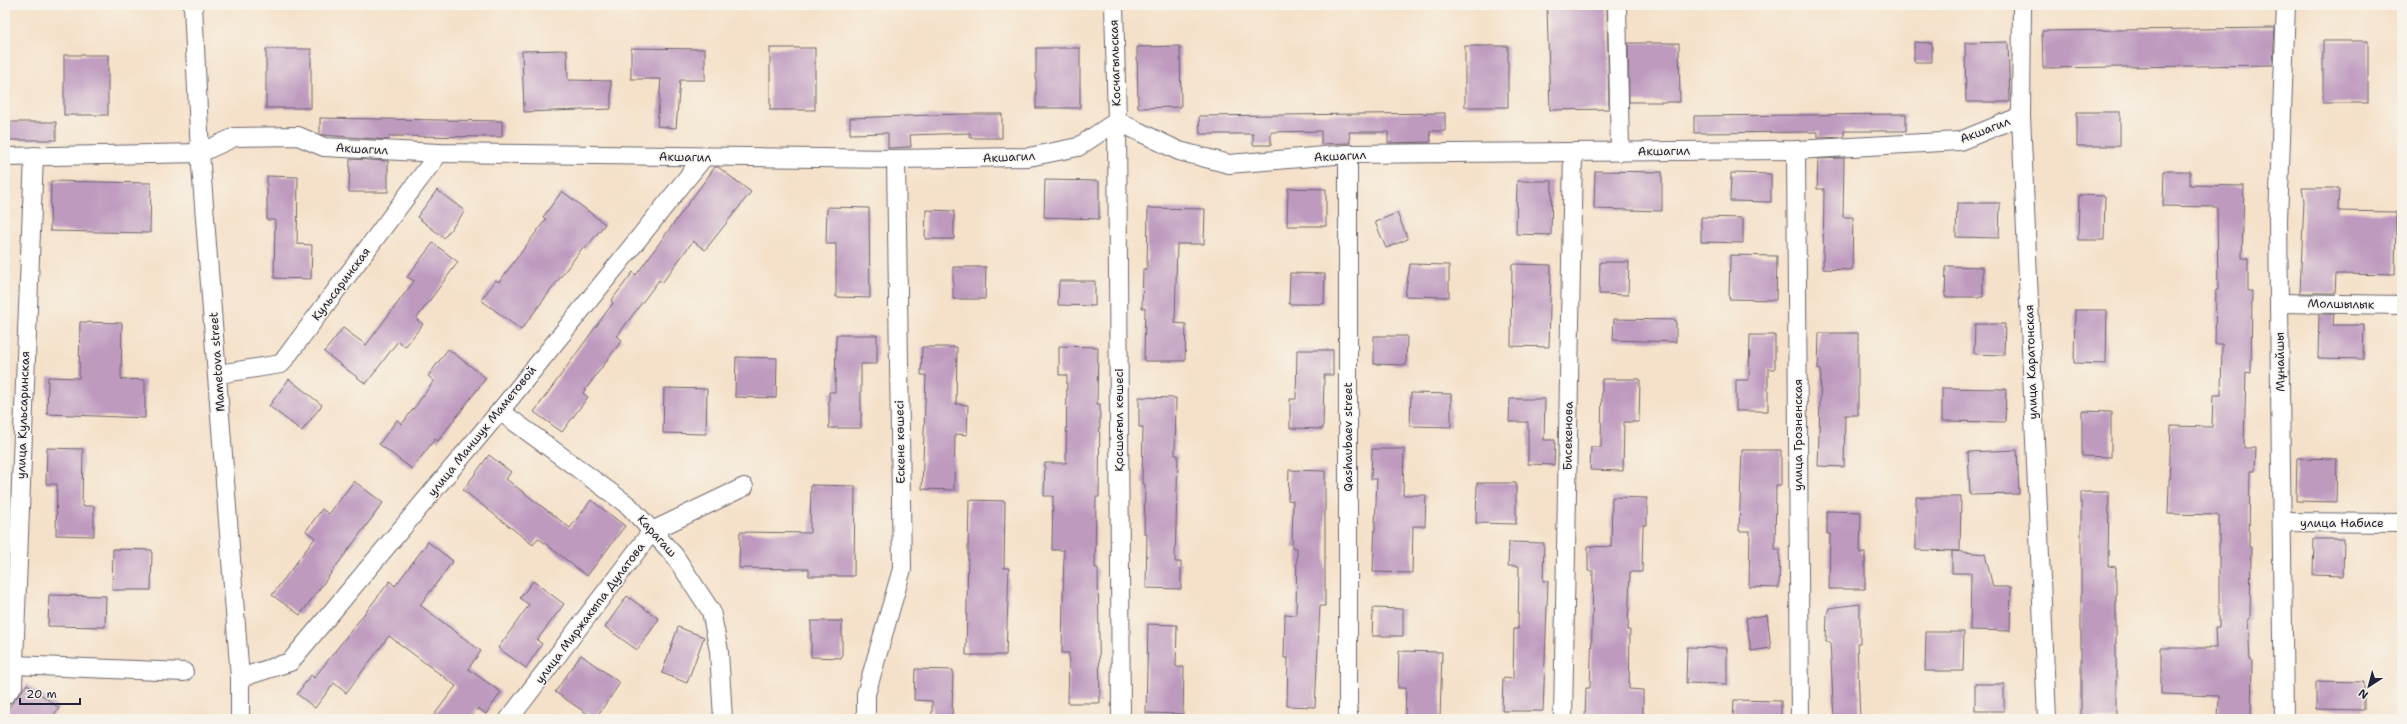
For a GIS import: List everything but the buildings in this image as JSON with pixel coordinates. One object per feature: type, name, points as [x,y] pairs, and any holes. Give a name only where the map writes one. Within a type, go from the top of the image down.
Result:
[{"type":"street","name":"Mametova street","points":[[193,5],[200,153],[219,374],[240,678],[240,719]]},
{"type":"street","name":"Косчагыльская","points":[[1114,5],[1117,121]]},
{"type":"street","points":[[1617,5],[1620,152]]},
{"type":"street","name":"улица Каратонская","points":[[2022,5],[2021,116],[2047,719]]},
{"type":"street","name":"Мұнайшы","points":[[2284,719],[2278,219],[2286,5]]},
{"type":"street","name":"Акшагил","points":[[5,157],[200,153],[235,136],[298,136],[324,147],[439,153],[896,159],[1029,158],[1078,147],[1117,121],[1179,151],[1230,164],[1348,154],[1796,150],[1960,141],[2021,116]]},
{"type":"street","name":"Қосшағыл көшесі","points":[[1117,121],[1121,719]]},
{"type":"street","name":"улица Грозненская","points":[[1796,150],[1800,719]]},
{"type":"street","name":"Бисекенова","points":[[1563,719],[1573,152]]},
{"type":"street","name":"Кульсаринская","points":[[219,374],[281,364],[439,153]]},
{"type":"street","name":"Qashaubaev street","points":[[1348,154],[1348,719]]},
{"type":"street","name":"улица Кульсаринская","points":[[8,689],[14,665],[34,156]]},
{"type":"street","name":"улица Маншук Маметовой","points":[[240,678],[290,662],[500,411],[704,157]]},
{"type":"street","name":"Ескене көшесі","points":[[866,719],[866,694],[902,569],[896,159]]},
{"type":"street","name":"Молшылык","points":[[2280,303],[2402,304]]},
{"type":"street","name":"Карагаш","points":[[500,411],[629,506],[674,555],[711,611],[719,651],[724,719]]},
{"type":"street","name":"улица Миржакыпа Дулатова","points":[[509,719],[652,531],[744,487]]},
{"type":"street","name":"улица Набисе","points":[[2282,522],[2402,523]]},
{"type":"street","points":[[14,665],[184,672]]}]
